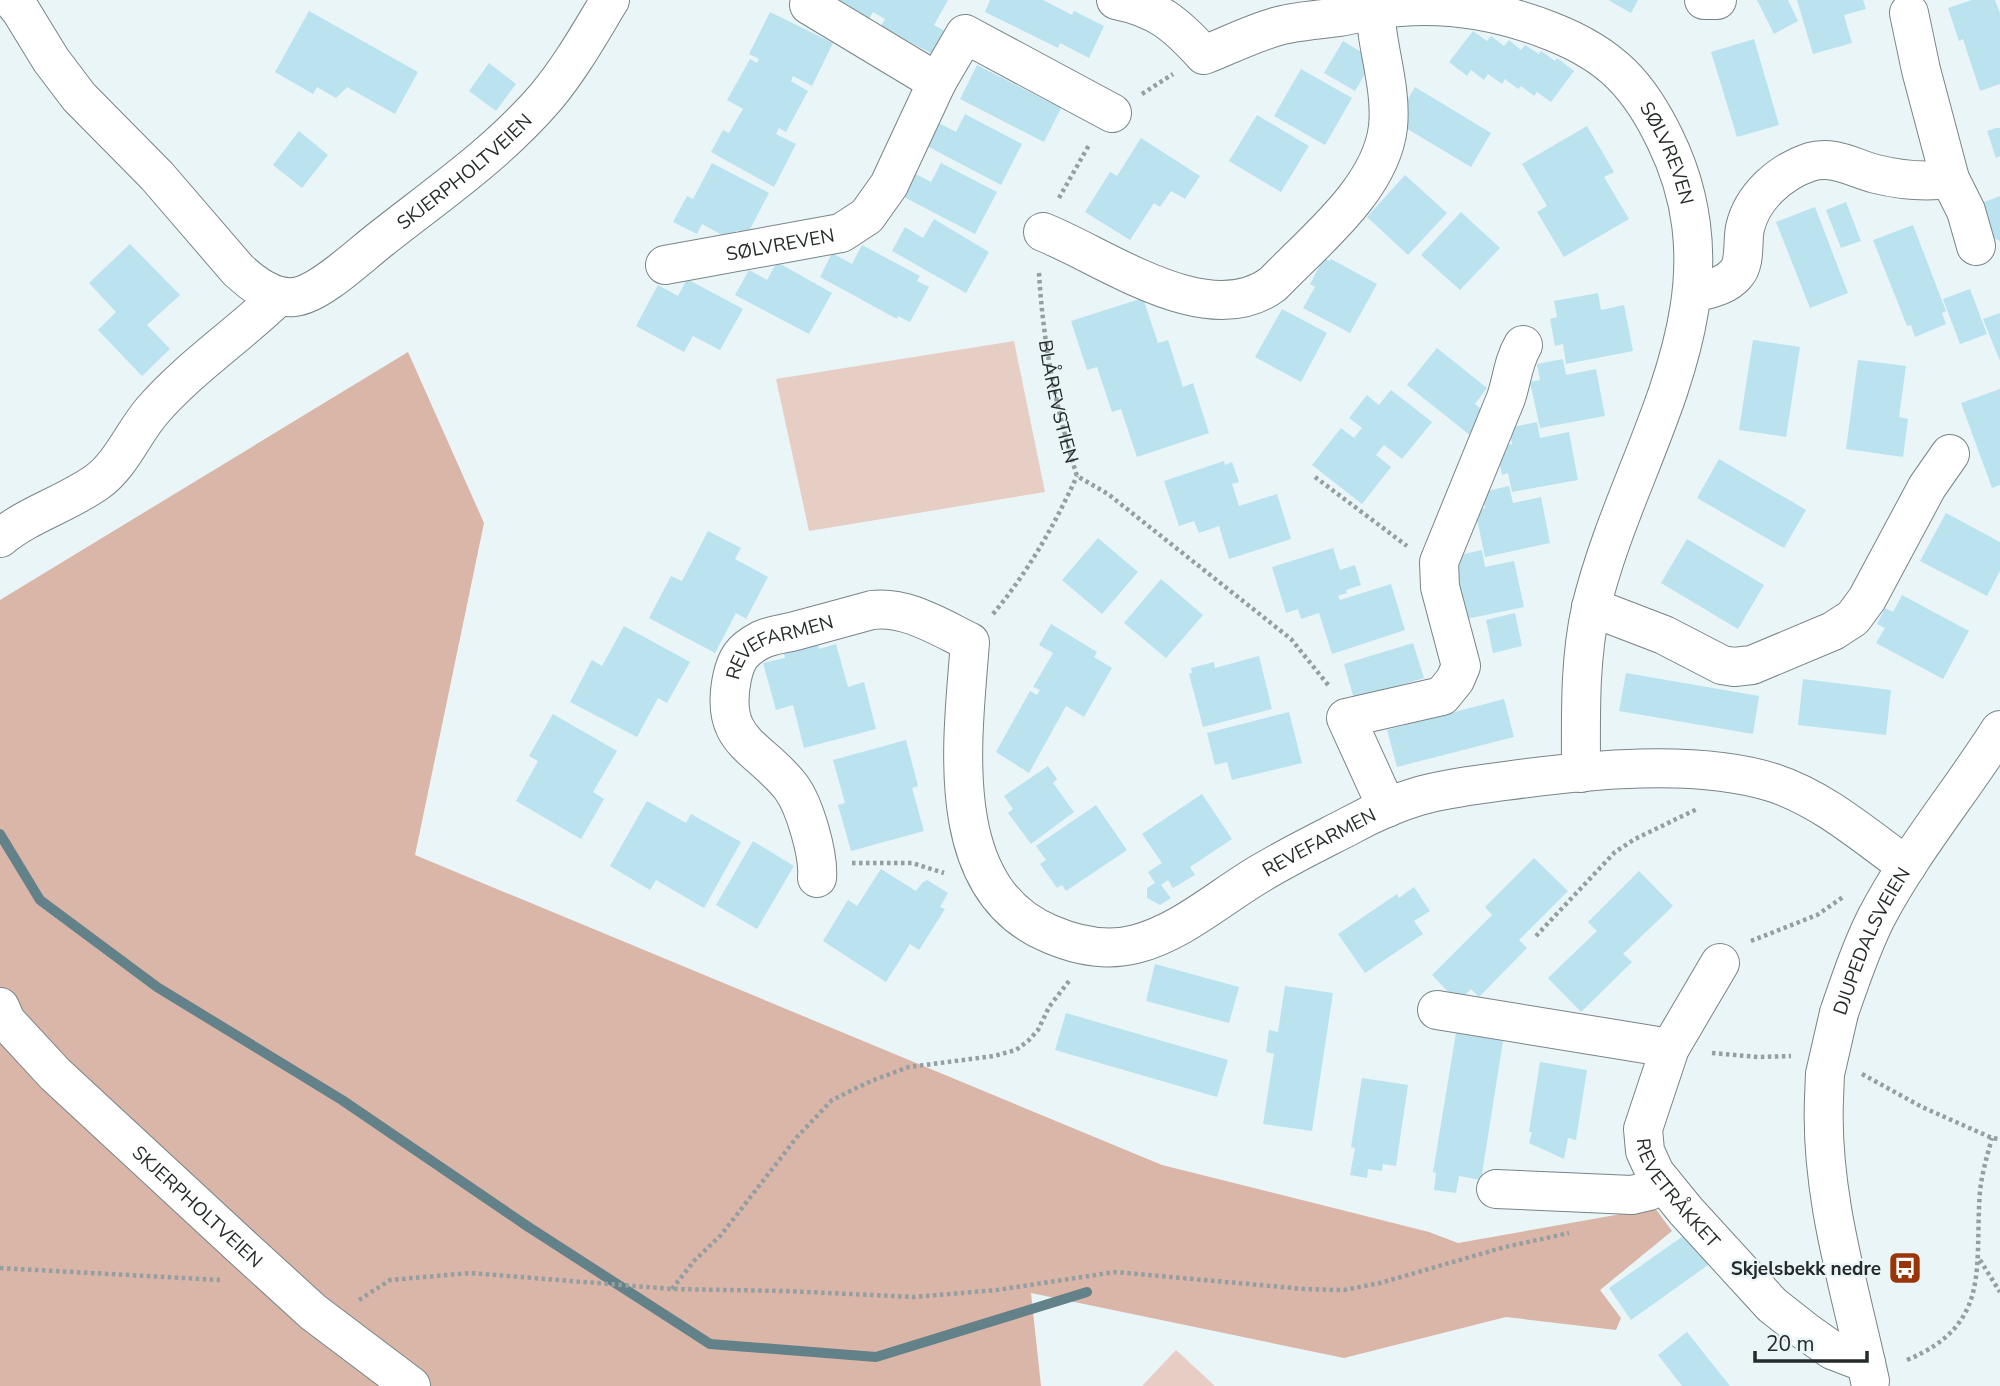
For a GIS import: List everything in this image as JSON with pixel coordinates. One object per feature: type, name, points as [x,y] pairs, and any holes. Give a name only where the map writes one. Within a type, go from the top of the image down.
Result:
[{"type":"street","points":[[0,538],[13,527],[98,482],[170,393],[279,296],[250,282],[157,176],[79,97],[12,0]]},
{"type":"street","name":"SKJERPHOLTVEIEN","points":[[279,296],[292,298],[304,295],[334,276],[494,149],[529,115],[561,78],[610,0]]},
{"type":"street","points":[[1116,0],[1141,5],[1159,15],[1178,27],[1204,55]]},
{"type":"street","points":[[1704,0],[1717,0]]},
{"type":"street","points":[[809,5],[937,82]]},
{"type":"street","name":"SØLVREVEN","points":[[1204,55],[1277,26],[1407,7],[1499,6],[1602,58],[1630,80],[1653,114],[1670,149],[1688,199],[1694,256],[1693,293],[1676,367],[1608,547],[1591,607],[1584,644],[1581,773]]},
{"type":"street","points":[[1043,232],[1136,277],[1171,290],[1210,299],[1238,300],[1260,294],[1273,284],[1356,198],[1373,173],[1383,150],[1388,126],[1386,87],[1375,10]]},
{"type":"street","points":[[1909,13],[1950,179],[1966,211],[1976,246]]},
{"type":"street","name":"SØLVREVEN","points":[[665,265],[841,233],[867,216],[889,185],[937,82],[965,34],[1112,113]]},
{"type":"street","points":[[1693,293],[1723,285],[1738,273],[1745,227],[1756,201],[1775,181],[1808,163],[1834,160],[1877,174],[1930,182],[1950,179]]},
{"type":"street","points":[[1387,808],[1346,718],[1443,696],[1455,680],[1461,666],[1440,587],[1439,562],[1506,398],[1515,358],[1523,345]]},
{"type":"street","points":[[1591,607],[1664,635],[1723,665],[1734,667],[1752,665],[1833,631],[1853,618],[1867,599],[1927,487],[1950,454]]},
{"type":"street","name":"REVEFARMEN","points":[[817,878],[818,867],[806,821],[791,788],[741,739],[729,713],[736,662],[744,650],[762,639],[888,608],[910,614],[970,642],[962,752],[972,838],[979,863],[995,892],[1011,911],[1031,926],[1080,946],[1105,948],[1134,945],[1162,935],[1262,872],[1387,808],[1419,796],[1460,788],[1581,773],[1684,769],[1763,780],[1794,791],[1825,808],[1906,866]]},
{"type":"street","name":"DJUPEDALSVEIEN","points":[[1869,1374],[1837,1236],[1827,1178],[1823,1132],[1825,1074],[1839,1013],[1855,966],[1876,919],[1906,866],[2000,730]]},
{"type":"street","name":"REVETRÅKKET","points":[[1720,963],[1670,1048],[1643,1129],[1645,1151],[1663,1183],[1772,1305],[1869,1374]]},
{"type":"street","name":"SKJERPHOLTVEIEN","points":[[0,1007],[6,1021],[55,1074],[234,1240],[313,1312],[411,1386]]},
{"type":"street","points":[[1437,1010],[1670,1048]]},
{"type":"street","points":[[1496,1189],[1632,1195],[1649,1191],[1663,1183]]},
{"type":"path","name":"BLÅREVSTIEN","points":[[1204,55],[1112,113],[1069,177],[1043,232],[1038,263],[1046,343],[1062,427],[1077,476],[1135,514],[1291,639],[1329,685],[1346,718]]},
{"type":"path","points":[[970,642],[1032,560],[1054,525],[1077,476]]},
{"type":"path","points":[[1315,477],[1405,545],[1439,562]]},
{"type":"path","points":[[1536,936],[1615,852],[1704,804],[1711,793],[1712,771]]},
{"type":"path","points":[[871,863],[912,863]]},
{"type":"path","points":[[1720,963],[1738,947],[1817,915],[1842,897]]},
{"type":"path","points":[[672,1289],[694,1261],[721,1235],[797,1137],[832,1100],[909,1067],[994,1056],[1016,1050],[1038,1030],[1049,1007],[1077,972]]},
{"type":"path","points":[[1907,1360],[1943,1341],[1969,1308],[1975,1291],[1979,1259],[1980,1192],[1992,1138]]},
{"type":"path","points":[[313,1312],[349,1305],[390,1280],[470,1273],[672,1289],[914,1297],[997,1290],[1115,1272],[1304,1289],[1344,1290],[1380,1283],[1505,1247],[1574,1232]]},
{"type":"path","points":[[1979,1259],[2000,1292]]},
{"type":"path","points":[[0,1268],[198,1279],[280,1280]]},
{"type":"shaded area","points":[[1014,341],[1045,492],[809,531],[776,379]]},
{"type":"shaded area","points":[[408,352],[484,523],[415,855],[1162,1165],[1429,1232],[1458,1243],[1655,1208],[1672,1231],[1600,1290],[1621,1318],[1616,1330],[1506,1317],[1344,1358],[1031,1293],[1041,1386],[0,1386],[0,600]]},
{"type":"shaded area","points":[[1176,1350],[1215,1386],[1142,1386]]},
{"type":"building","points":[[833,0],[948,0],[934,25],[949,33],[936,56],[881,26],[885,19],[873,12],[869,19]]},
{"type":"building","points":[[990,0],[1043,0],[1072,15],[1074,11],[1104,26],[1089,58],[1060,43],[1058,48],[985,12]]},
{"type":"building","points":[[1608,0],[1638,0],[1631,13]]},
{"type":"building","points":[[1757,0],[1788,0],[1798,21],[1774,34]]},
{"type":"building","points":[[1797,0],[1863,0],[1866,9],[1844,15],[1852,43],[1813,54]]},
{"type":"building","points":[[1972,0],[1995,0],[2000,13],[2000,84],[1980,91],[1963,39],[1959,41],[1948,8]]},
{"type":"building","points":[[309,11],[418,72],[395,114],[347,87],[336,98],[317,87],[313,94],[275,72]]},
{"type":"building","points":[[770,12],[833,43],[812,86],[793,76],[791,81],[808,91],[786,132],[779,128],[776,134],[796,144],[774,187],[711,152],[723,130],[729,133],[743,109],[727,100],[750,59],[757,63],[759,59],[749,54]]},
{"type":"building","points":[[1473,31],[1487,41],[1491,36],[1504,46],[1509,40],[1521,50],[1525,45],[1539,54],[1541,51],[1555,61],[1557,58],[1574,71],[1551,102],[1537,92],[1534,96],[1521,86],[1518,89],[1505,79],[1502,84],[1488,74],[1484,80],[1471,70],[1467,76],[1449,62]]},
{"type":"building","points":[[1754,39],[1779,125],[1737,137],[1711,52]]},
{"type":"building","points":[[1343,41],[1361,52],[1364,46],[1374,59],[1355,91],[1324,73]]},
{"type":"building","points":[[489,63],[516,84],[496,111],[469,91]]},
{"type":"building","points":[[977,65],[1061,108],[1044,142],[960,99]]},
{"type":"building","points":[[1301,69],[1352,98],[1325,145],[1274,116]]},
{"type":"building","points":[[1415,87],[1491,133],[1471,167],[1401,125],[1399,114]]},
{"type":"building","points":[[965,114],[1022,144],[1001,185],[925,145],[937,122],[956,132]]},
{"type":"building","points":[[1257,115],[1309,146],[1281,192],[1229,161]]},
{"type":"building","points":[[1587,126],[1614,172],[1604,177],[1629,219],[1564,257],[1537,212],[1547,206],[1522,164]]},
{"type":"building","points":[[2000,128],[2000,156],[1996,158],[1987,131]]},
{"type":"building","points":[[299,131],[328,155],[302,188],[273,165]]},
{"type":"building","points":[[1141,138],[1200,176],[1185,199],[1171,191],[1160,207],[1154,203],[1130,240],[1085,212],[1110,172],[1117,176]]},
{"type":"building","points":[[712,163],[769,193],[747,235],[737,230],[731,240],[702,224],[697,234],[673,222],[687,196],[693,199]]},
{"type":"building","points":[[941,163],[997,192],[975,234],[900,195],[912,172],[931,182]]},
{"type":"building","points":[[1405,175],[1447,213],[1408,255],[1367,217]]},
{"type":"building","points":[[2000,196],[2000,241],[1987,235],[1976,205]]},
{"type":"building","points":[[1846,202],[1861,241],[1841,248],[1826,210]]},
{"type":"building","points":[[1815,207],[1848,293],[1810,308],[1776,222]]},
{"type":"building","points":[[1461,212],[1500,248],[1460,290],[1421,255]]},
{"type":"building","points":[[934,219],[989,252],[966,293],[892,251],[905,227],[923,238]]},
{"type":"building","points":[[1913,225],[1946,311],[1942,313],[1946,324],[1915,337],[1911,325],[1907,326],[1873,240]]},
{"type":"building","points":[[130,244],[180,295],[147,325],[170,349],[142,376],[98,330],[116,312],[89,283]]},
{"type":"building","points":[[862,245],[920,276],[917,281],[929,287],[910,322],[898,316],[897,319],[820,277],[832,253],[852,264]]},
{"type":"building","points":[[1324,258],[1330,261],[1331,259],[1377,284],[1350,333],[1303,308],[1315,287],[1310,284]]},
{"type":"building","points":[[777,262],[832,293],[809,334],[735,295],[749,270],[767,280]]},
{"type":"building","points":[[687,279],[743,309],[720,350],[693,336],[684,352],[636,326],[658,285],[678,296]]},
{"type":"building","points":[[1970,289],[1987,334],[1960,344],[1943,299]]},
{"type":"building","points":[[1598,293],[1601,310],[1624,305],[1633,351],[1566,364],[1563,344],[1555,346],[1550,319],[1557,317],[1554,301]]},
{"type":"building","points":[[1143,298],[1158,343],[1168,340],[1183,387],[1193,383],[1209,433],[1137,457],[1121,409],[1112,412],[1097,367],[1087,370],[1071,321]]},
{"type":"building","points":[[1282,309],[1327,333],[1301,382],[1255,357]]},
{"type":"building","points":[[2000,313],[2000,361],[1983,319]]},
{"type":"building","points":[[1753,340],[1800,347],[1786,437],[1739,430]]},
{"type":"building","points":[[1437,348],[1487,388],[1475,404],[1489,415],[1471,436],[1407,385]]},
{"type":"building","points":[[1563,359],[1566,375],[1596,369],[1605,416],[1540,428],[1530,382],[1540,380],[1537,364]]},
{"type":"building","points":[[1858,360],[1906,366],[1899,417],[1908,419],[1903,457],[1846,449]]},
{"type":"building","points":[[2000,389],[2000,485],[1992,488],[1961,403]]},
{"type":"building","points":[[1391,390],[1432,422],[1402,459],[1384,445],[1376,455],[1391,467],[1362,504],[1312,465],[1341,428],[1354,438],[1362,428],[1349,418],[1367,395],[1379,405]]},
{"type":"building","points":[[1537,422],[1540,438],[1569,432],[1578,480],[1512,492],[1508,473],[1502,475],[1496,447],[1512,444],[1509,428]]},
{"type":"building","points":[[1719,459],[1806,510],[1784,548],[1697,498]]},
{"type":"building","points":[[1224,461],[1225,465],[1232,462],[1239,482],[1232,484],[1239,506],[1277,494],[1291,539],[1229,559],[1219,526],[1199,533],[1194,521],[1179,526],[1164,481]]},
{"type":"building","points":[[1509,486],[1513,503],[1541,497],[1550,543],[1485,557],[1475,510],[1485,508],[1482,492]]},
{"type":"building","points":[[1946,513],[2000,542],[2000,571],[1987,596],[1920,561]]},
{"type":"building","points":[[708,531],[741,548],[735,559],[768,577],[746,619],[736,613],[715,653],[649,618],[671,576],[682,581]]},
{"type":"building","points":[[1098,538],[1138,572],[1102,614],[1062,580]]},
{"type":"building","points":[[1687,539],[1764,585],[1738,629],[1661,583]]},
{"type":"building","points":[[1333,548],[1340,570],[1355,565],[1361,585],[1346,590],[1347,593],[1338,596],[1340,600],[1391,584],[1405,630],[1332,654],[1319,613],[1301,619],[1298,609],[1286,613],[1272,567]]},
{"type":"building","points":[[1482,550],[1485,567],[1514,561],[1524,607],[1457,621],[1455,556]]},
{"type":"building","points":[[1161,579],[1203,615],[1166,658],[1124,623]]},
{"type":"building","points":[[1902,595],[1969,631],[1943,679],[1876,643],[1885,628],[1877,624],[1885,608],[1893,612]]},
{"type":"building","points":[[1515,613],[1522,646],[1493,653],[1486,620]]},
{"type":"building","points":[[1051,624],[1097,652],[1094,657],[1112,668],[1084,717],[1066,706],[1029,773],[996,752],[1030,691],[1037,695],[1040,690],[1033,687],[1053,653],[1039,645]]},
{"type":"building","points":[[624,626],[690,662],[667,703],[658,698],[637,737],[570,702],[592,660],[602,666]]},
{"type":"building","points":[[817,639],[819,649],[836,644],[848,687],[864,682],[876,729],[804,748],[793,705],[776,710],[763,663],[785,658],[783,648]]},
{"type":"building","points":[[1413,643],[1424,678],[1354,699],[1344,664]]},
{"type":"building","points":[[1259,656],[1272,709],[1203,727],[1189,674],[1192,673],[1191,668],[1214,662],[1215,668]]},
{"type":"building","points":[[1626,673],[1759,696],[1753,734],[1619,711]]},
{"type":"building","points":[[1803,679],[1891,690],[1886,735],[1798,725]]},
{"type":"building","points":[[1504,699],[1514,737],[1397,767],[1387,730]]},
{"type":"building","points":[[1289,712],[1302,763],[1232,780],[1227,762],[1215,765],[1207,733]]},
{"type":"building","points":[[553,714],[617,751],[593,792],[604,799],[581,839],[516,801],[538,761],[529,756]]},
{"type":"building","points":[[906,740],[918,786],[912,788],[924,831],[851,851],[838,805],[845,803],[833,760]]},
{"type":"building","points":[[1048,766],[1057,779],[1053,783],[1074,812],[1031,844],[1008,813],[1013,809],[1004,796]]},
{"type":"building","points":[[1202,794],[1232,839],[1190,867],[1195,875],[1173,888],[1168,880],[1161,885],[1171,898],[1160,905],[1147,898],[1147,888],[1155,883],[1148,872],[1162,863],[1142,834]]},
{"type":"building","points":[[647,801],[686,823],[691,814],[741,842],[704,908],[656,880],[650,890],[610,866]]},
{"type":"building","points":[[1096,805],[1127,850],[1066,891],[1062,885],[1057,888],[1040,864],[1046,860],[1036,846]]},
{"type":"building","points":[[753,841],[794,866],[757,929],[716,905]]},
{"type":"building","points":[[1534,858],[1568,891],[1519,940],[1527,948],[1479,997],[1471,989],[1458,1002],[1432,975],[1492,915],[1485,907]]},
{"type":"building","points":[[881,869],[916,891],[927,880],[948,893],[940,907],[945,909],[919,950],[910,944],[886,982],[823,941],[848,900],[857,906]]},
{"type":"building","points":[[1639,871],[1673,906],[1623,954],[1632,962],[1581,1012],[1548,978],[1597,931],[1588,922]]},
{"type":"building","points":[[1414,887],[1430,911],[1414,921],[1423,934],[1365,973],[1338,934],[1397,894],[1399,898]]},
{"type":"building","points":[[1155,964],[1239,987],[1229,1023],[1146,1001]]},
{"type":"building","points":[[1285,986],[1333,993],[1312,1131],[1263,1124],[1274,1054],[1266,1052],[1269,1030],[1278,1032]]},
{"type":"building","points":[[1066,1013],[1228,1060],[1217,1097],[1055,1050]]},
{"type":"building","points":[[1456,1033],[1503,1041],[1481,1180],[1459,1176],[1456,1193],[1434,1190],[1436,1173],[1433,1172]]},
{"type":"building","points":[[1540,1062],[1587,1070],[1576,1140],[1568,1138],[1564,1159],[1529,1143]]},
{"type":"building","points":[[1362,1078],[1408,1085],[1396,1166],[1383,1164],[1382,1171],[1368,1169],[1367,1178],[1350,1175],[1355,1148],[1351,1147]]},
{"type":"building","points":[[1689,1232],[1711,1263],[1631,1320],[1609,1288]]},
{"type":"building","points":[[1687,1332],[1730,1386],[1682,1386],[1658,1355]]},
{"type":"waterway","points":[[0,834],[40,900],[157,987],[342,1100],[527,1226],[710,1344],[876,1357],[1087,1292]]},
{"type":"place","name":"Skjelsbekk nedre","points":[[1905,1268]]}]
